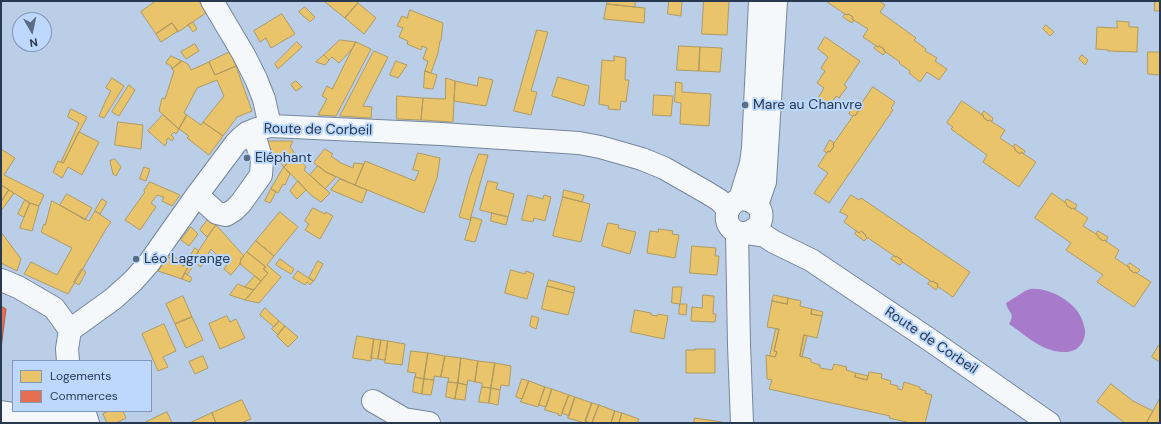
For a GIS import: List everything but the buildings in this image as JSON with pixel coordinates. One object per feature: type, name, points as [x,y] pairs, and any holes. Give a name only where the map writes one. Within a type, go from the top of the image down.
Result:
[{"type":"street","points":[[212,1],[244,55],[256,79],[264,99],[270,126]]},
{"type":"street","points":[[742,423],[739,345],[745,217],[751,163],[760,1]]},
{"type":"street","points":[[745,217],[765,182],[776,1]]},
{"type":"street","name":"Route de Corbeil","points":[[70,330],[114,298],[133,281],[149,263],[236,143],[247,133],[257,129],[270,126],[441,134],[579,143],[600,147],[642,159],[684,178],[745,217],[765,236],[811,260],[933,342],[1049,423]]},
{"type":"street","points":[[197,195],[217,213],[226,215],[241,204],[261,175],[262,160],[259,151],[256,144],[247,133]]},
{"type":"street","points":[[1,280],[18,287],[54,308],[70,330],[67,349],[68,360]]},
{"type":"street","points":[[373,401],[404,419],[429,423]]},
{"type":"street","points":[[1,412],[30,415],[47,419],[71,412]]},
{"type":"street","points":[[84,412],[88,423]]},
{"type":"shaded area","points":[[1030,289],[1047,291],[1063,298],[1071,304],[1077,311],[1085,328],[1085,335],[1080,346],[1066,352],[1045,348],[1009,324],[1012,315],[1006,303]]},
{"type":"place","name":"Mare au Chanvre","points":[[745,105]]},
{"type":"place","name":"Eléphant","points":[[247,158]]},
{"type":"place","name":"Léo Lagrange","points":[[136,259]]}]
